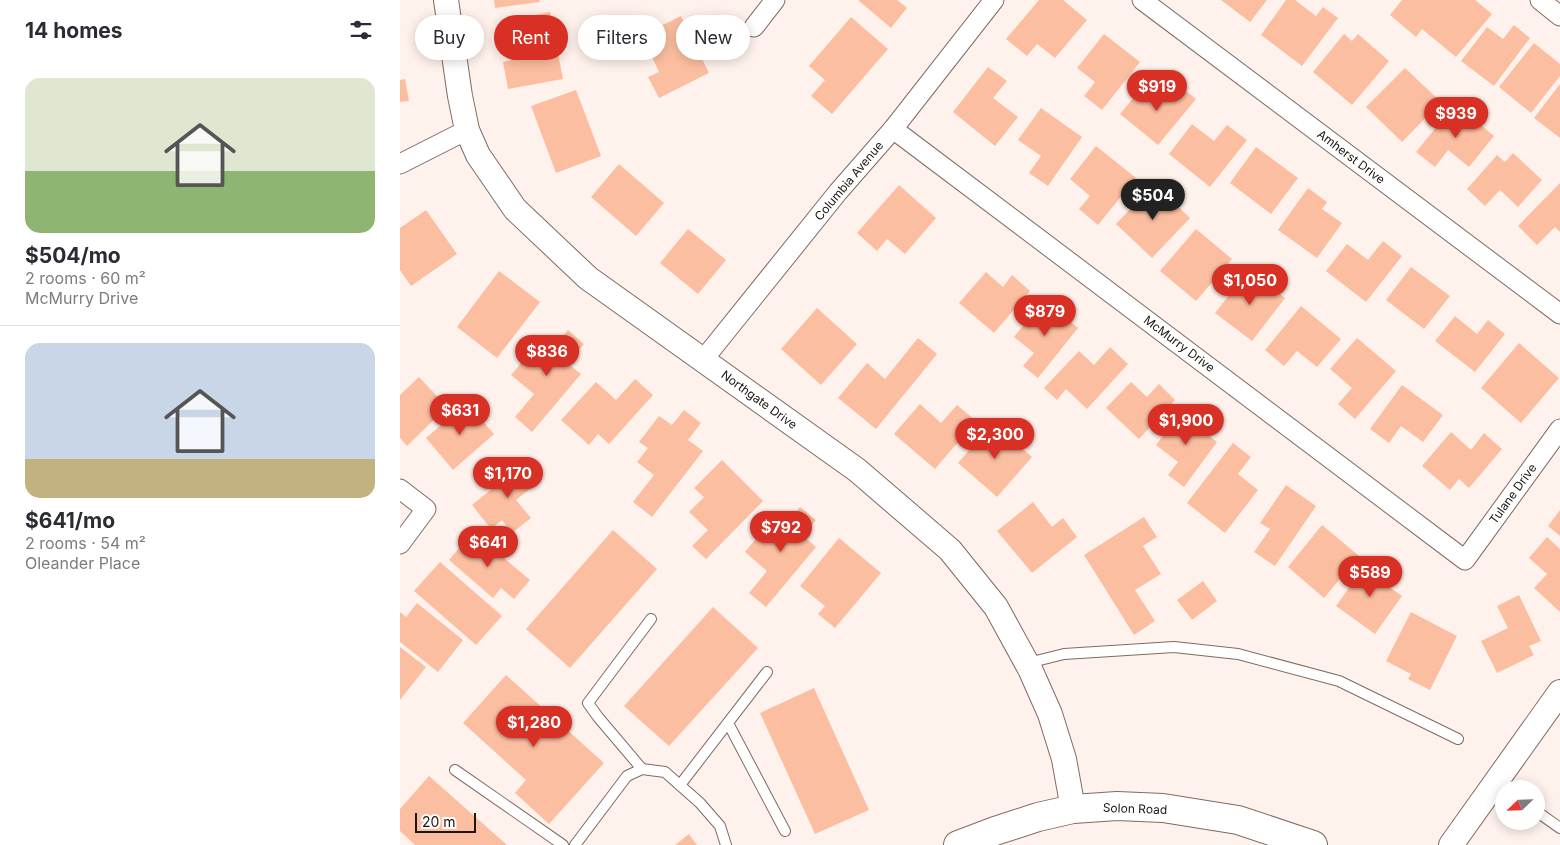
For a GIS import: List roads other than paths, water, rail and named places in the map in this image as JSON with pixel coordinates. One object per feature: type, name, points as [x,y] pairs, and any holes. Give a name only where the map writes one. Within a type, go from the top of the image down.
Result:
[{"type":"main road","name":"Solon Road","points":[[958,845],[995,830],[1072,809],[1117,806],[1163,808],[1238,820],[1313,845]]},
{"type":"street","name":"Northgate Drive","points":[[446,0],[467,130],[478,155],[515,209],[588,278],[857,470],[950,550],[996,607],[1027,664],[1050,714],[1064,759],[1072,809]]},
{"type":"street","points":[[754,27],[775,0]]},
{"type":"street","name":"Columbia Avenue","points":[[703,360],[832,200],[893,129],[994,0]]},
{"type":"street","name":"Amherst Drive","points":[[1142,0],[1560,314]]},
{"type":"street","points":[[1540,0],[1560,16]]},
{"type":"street","name":"McMurry Drive","points":[[893,129],[1465,560]]},
{"type":"street","points":[[400,164],[467,130]]},
{"type":"street","name":"Tulane Drive","points":[[1465,560],[1560,429]]},
{"type":"street","points":[[400,488],[426,509],[400,544]]},
{"type":"street","points":[[1504,780],[1560,692]]},
{"type":"street","points":[[1451,845],[1495,792]]},
{"type":"lane","points":[[642,769],[598,717],[588,702],[651,619]]},
{"type":"lane","points":[[1027,664],[1064,654],[1174,647],[1238,654],[1339,681],[1458,739]]},
{"type":"lane","points":[[680,785],[767,672]]},
{"type":"lane","points":[[728,723],[785,831]]},
{"type":"lane","points":[[575,845],[627,776],[642,769],[665,772],[700,803],[720,826],[726,845]]},
{"type":"lane","points":[[454,770],[563,845]]},
{"type":"lane","points":[[1545,817],[1560,828]]}]
